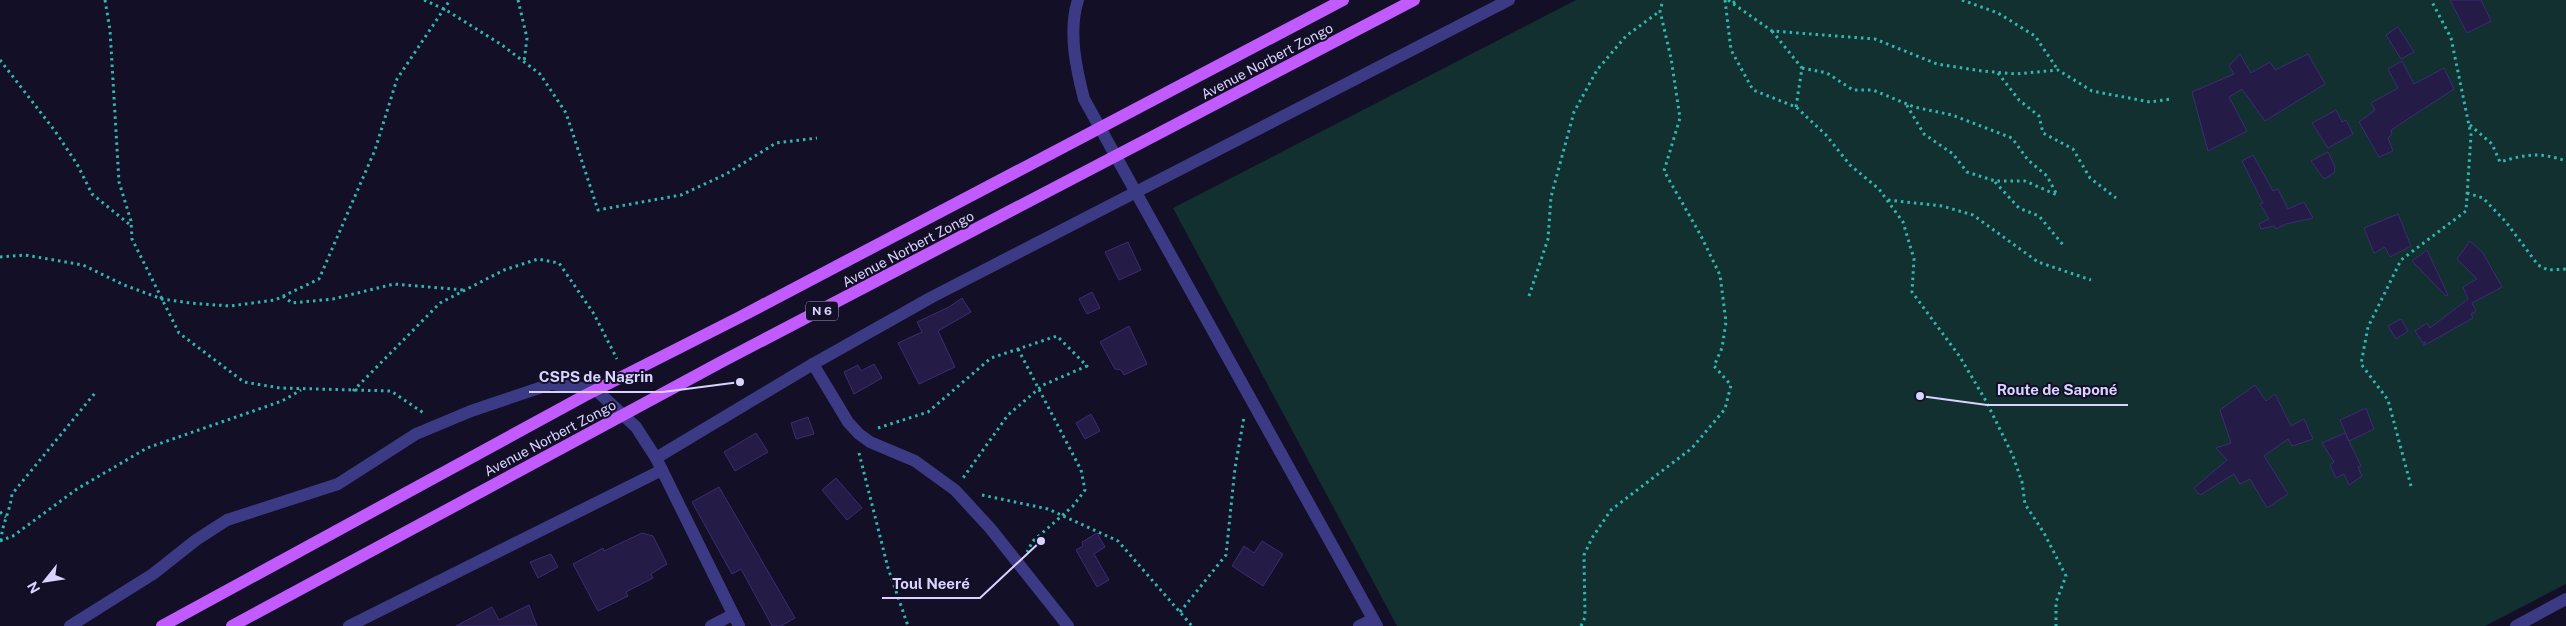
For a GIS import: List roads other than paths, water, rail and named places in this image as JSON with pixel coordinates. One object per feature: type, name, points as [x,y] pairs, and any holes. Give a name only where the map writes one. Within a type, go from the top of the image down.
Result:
[{"type":"main road","name":"Avenue Norbert Zongo","points":[[162,626],[596,390],[740,317],[1343,0]]},
{"type":"main road","name":"Avenue Norbert Zongo","points":[[232,626],[624,416],[1414,0]]},
{"type":"street","points":[[1078,0],[1073,16],[1076,70],[1084,99],[1375,622],[1360,626]]},
{"type":"street","points":[[656,458],[813,364],[932,297],[1136,194],[1509,0]]},
{"type":"street","points":[[813,364],[848,422],[859,434],[870,442],[915,461],[955,490],[1068,626]]},
{"type":"street","points":[[70,626],[153,574],[196,540],[227,520],[338,484],[416,434],[543,385],[596,390],[636,427],[656,458],[736,620],[711,626]]},
{"type":"street","points":[[349,626],[662,470]]},
{"type":"street","points":[[2516,626],[2566,600]]},
{"type":"place","name":"CSPS de Nagrin","points":[[740,382]]},
{"type":"place","name":"Route de Saponé","points":[[1920,396]]},
{"type":"place","name":"Toul Neeré","points":[[1041,541]]}]
